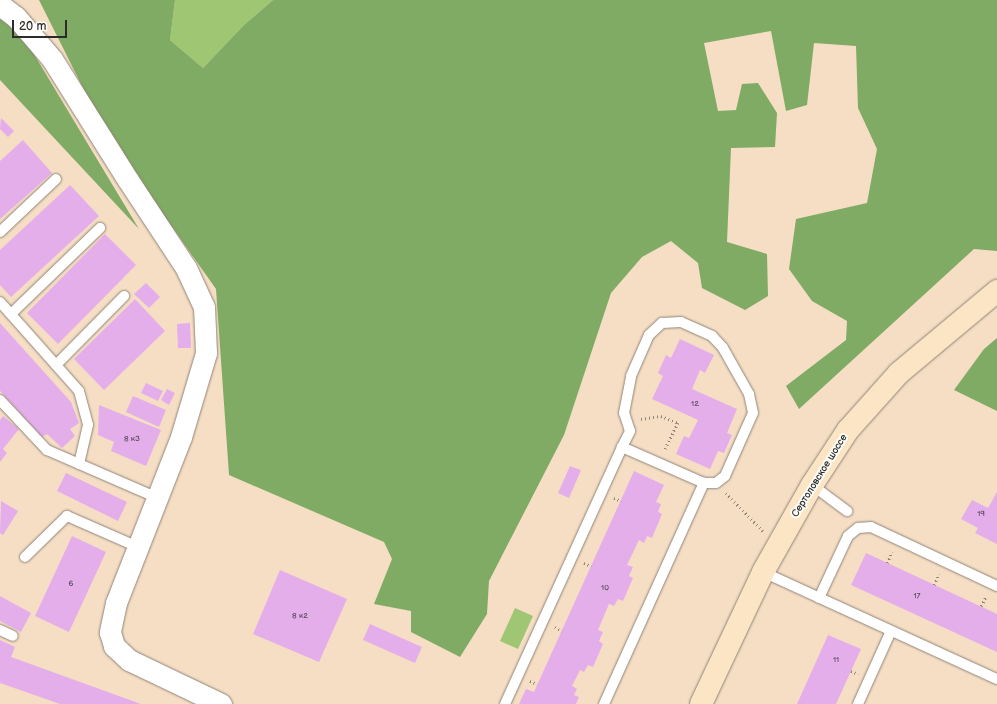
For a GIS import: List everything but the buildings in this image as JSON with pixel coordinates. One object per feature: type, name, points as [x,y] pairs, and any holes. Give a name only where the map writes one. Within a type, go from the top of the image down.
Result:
[{"type":"main road","name":"Сертоловское шоссе","points":[[701,704],[763,572],[812,485],[848,430],[899,373],[997,292]]},
{"type":"street","points":[[0,4],[16,17],[52,58],[128,180],[186,268],[204,307],[206,353],[181,437],[116,603],[110,632],[114,646],[129,660],[221,704]]},
{"type":"lane","points":[[0,232],[56,179]]},
{"type":"lane","points":[[10,314],[100,228]]},
{"type":"lane","points":[[56,365],[124,296]]},
{"type":"lane","points":[[0,302],[79,391],[88,425],[79,464]]},
{"type":"lane","points":[[505,704],[622,447],[630,431],[624,413],[630,376],[649,334],[662,323],[681,322],[712,336],[723,348],[749,394],[753,413],[725,476],[716,483],[704,484],[622,447]]},
{"type":"lane","points":[[1,403],[47,450],[158,498]]},
{"type":"lane","points":[[604,704],[704,484]]},
{"type":"lane","points":[[812,485],[847,511]]},
{"type":"lane","points":[[26,557],[67,516],[138,548]]},
{"type":"lane","points":[[819,598],[848,536],[858,528],[872,527],[997,586]]},
{"type":"lane","points":[[763,572],[997,679]]},
{"type":"lane","points":[[0,630],[13,636]]},
{"type":"lane","points":[[858,704],[891,631]]},
{"type":"path","points":[[624,413],[639,420],[661,416],[678,423],[659,463]]},
{"type":"path","points":[[716,483],[778,546]]},
{"type":"green space","points":[[39,0],[175,0],[170,40],[203,68],[244,25],[273,0],[997,0],[997,251],[974,249],[799,409],[786,386],[846,340],[847,321],[812,301],[789,269],[796,219],[867,203],[877,149],[858,108],[856,46],[814,43],[807,105],[786,111],[771,31],[704,43],[718,111],[736,110],[742,84],[758,83],[777,113],[775,147],[731,148],[727,242],[767,254],[768,296],[745,310],[702,288],[698,263],[671,241],[642,257],[611,293],[564,435],[489,581],[487,614],[460,657],[411,632],[411,611],[374,604],[392,559],[384,542],[229,475],[216,289],[105,132]]},
{"type":"green space","points":[[175,0],[273,0],[244,25],[203,68],[170,40]]},
{"type":"green space","points":[[0,18],[26,41],[139,229],[0,80]]},
{"type":"green space","points":[[997,338],[997,411],[954,390],[984,349]]},
{"type":"green space","points":[[515,608],[533,616],[518,649],[500,641]]}]
